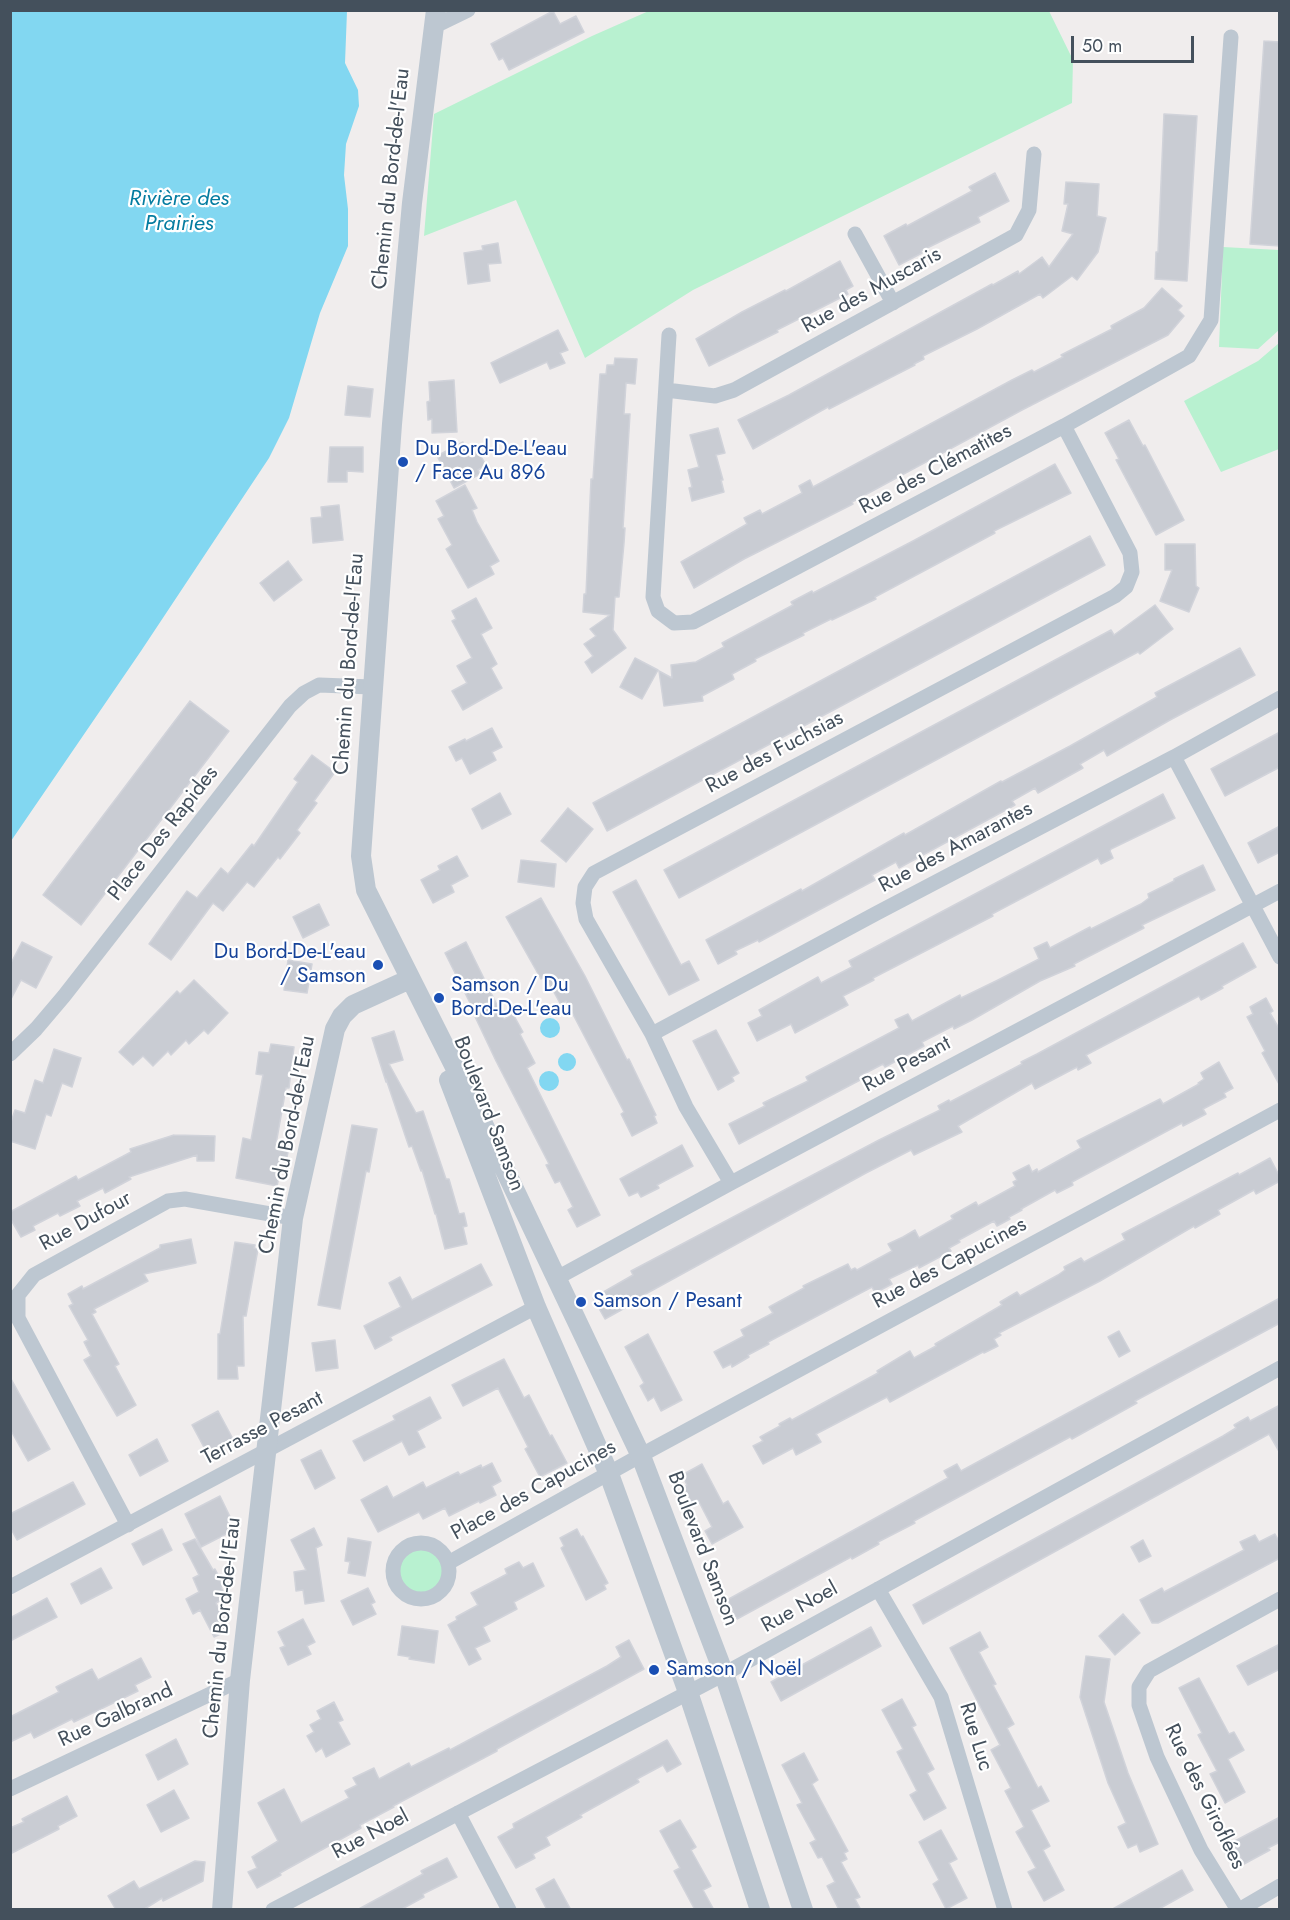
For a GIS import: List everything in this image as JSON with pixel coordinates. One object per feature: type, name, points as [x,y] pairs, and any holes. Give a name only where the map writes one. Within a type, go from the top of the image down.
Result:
[{"type":"street","points":[[434,19],[468,10]]},
{"type":"street","name":"Chemin du Bord-de-l'Eau","points":[[222,1910],[240,1680],[293,1218],[335,1029],[342,1016],[353,1005],[410,980],[366,890],[361,856],[392,424],[412,203],[434,19]]},
{"type":"street","name":"Rue des Clématites","points":[[669,335],[652,597],[658,611],[674,623],[693,622],[1064,426],[1189,356],[1211,320],[1231,37]]},
{"type":"street","name":"Rue des Muscaris","points":[[666,390],[715,396],[734,390],[1016,235],[1029,210],[1034,154]]},
{"type":"street","points":[[855,234],[893,303]]},
{"type":"street","name":"Rue des Fuchsias","points":[[730,1183],[686,1107],[652,1034],[586,919],[583,903],[585,887],[594,873],[1115,596],[1126,587],[1132,572],[1130,553],[1064,426]]},
{"type":"street","name":"Place Des Rapides","points":[[10,1054],[36,1029],[64,996],[291,706],[304,693],[319,685],[372,687]]},
{"type":"street","name":"Rue des Amarantes","points":[[652,1034],[1174,757],[1280,698]]},
{"type":"street","points":[[1174,757],[1280,957]]},
{"type":"street","name":"Rue Pesant","points":[[555,1279],[730,1183],[1280,891]]},
{"type":"street","name":"Boulevard Samson","points":[[410,980],[476,1109],[641,1456],[724,1674],[803,1910]]},
{"type":"street","name":"Boulevard Samson","points":[[410,980],[536,1307],[609,1474],[688,1692],[760,1910]]},
{"type":"street","name":"Rue des Capucines","points":[[641,1456],[1280,1110]]},
{"type":"street","name":"Rue Dufour","points":[[128,1525],[18,1318],[18,1295],[34,1275],[168,1201],[185,1199],[293,1218]]},
{"type":"street","name":"Terrasse Pesant","points":[[10,1587],[536,1307]]},
{"type":"street","name":"Rue Noel","points":[[273,1910],[724,1674],[1280,1368]]},
{"type":"street","name":"Place des Capucines","points":[[448,1563],[641,1456]]},
{"type":"street","name":"Rue Luc","points":[[878,1589],[941,1697],[1005,1910]]},
{"type":"street","name":"Rue des Giroflées","points":[[1238,1910],[1201,1850],[1157,1757],[1139,1705],[1139,1687],[1149,1671],[1280,1599]]},
{"type":"street","name":"Rue Galbrand","points":[[10,1789],[240,1680]]},
{"type":"street","points":[[458,1813],[509,1910]]},
{"type":"street","points":[[1238,1910],[1280,1886]]},
{"type":"green space","points":[[651,10],[1049,11],[1073,60],[1072,103],[693,290],[585,358],[516,200],[424,236],[434,114],[592,36]]},
{"type":"green space","points":[[1223,247],[1279,250],[1279,330],[1258,349],[1219,347]]},
{"type":"green space","points":[[1279,343],[1279,449],[1221,472],[1184,401],[1258,361]]},
{"type":"green space","points":[[421,1543],[432,1545],[441,1551],[447,1560],[449,1571],[447,1582],[441,1591],[432,1597],[421,1599],[410,1597],[401,1591],[395,1582],[393,1571],[395,1560],[401,1551],[410,1545]]},
{"type":"water","name":"Rivière des Prairies","points":[[11,10],[347,11],[345,63],[358,90],[359,106],[346,144],[344,175],[348,209],[348,246],[320,313],[289,418],[269,458],[11,841]]},
{"type":"water","points":[[550,1018],[557,1021],[560,1028],[557,1035],[550,1038],[543,1035],[540,1028],[543,1021]]},
{"type":"water","points":[[567,1053],[573,1056],[576,1062],[573,1068],[567,1071],[561,1068],[558,1062],[561,1056]]},
{"type":"water","points":[[549,1071],[556,1074],[559,1081],[556,1088],[549,1091],[542,1088],[539,1081],[542,1074]]},
{"type":"building","points":[[553,11],[560,24],[576,16],[584,32],[509,70],[503,58],[499,60],[491,44]]},
{"type":"building","points":[[1264,41],[1280,42],[1280,246],[1250,244]]},
{"type":"building","points":[[1164,114],[1197,116],[1187,281],[1155,279]]},
{"type":"building","points":[[995,173],[1009,201],[978,217],[980,222],[921,251],[922,253],[899,265],[884,236],[972,191],[969,187]]},
{"type":"building","points":[[1066,182],[1099,184],[1097,216],[1106,218],[1098,252],[1077,280],[1072,276],[1043,298],[1040,294],[923,356],[924,359],[915,365],[829,409],[828,407],[753,449],[738,420],[789,395],[992,284],[1018,271],[1019,274],[1042,257],[1049,267],[1073,234],[1062,231],[1068,204],[1064,204]]},
{"type":"building","points":[[498,243],[501,263],[488,264],[490,281],[468,284],[464,253],[483,250],[482,246]]},
{"type":"building","points":[[840,261],[853,286],[846,290],[848,294],[709,366],[696,339],[742,312]]},
{"type":"building","points":[[1162,288],[1182,306],[1178,310],[1184,316],[1168,335],[1022,410],[852,502],[853,504],[744,559],[694,588],[681,562],[747,524],[744,518],[760,510],[762,514],[802,493],[799,486],[810,480],[813,487],[1012,380],[1063,357],[1061,355],[1112,329],[1111,326],[1144,308]]},
{"type":"building","points":[[558,330],[568,350],[560,353],[565,363],[550,369],[547,362],[500,383],[491,363]]},
{"type":"building","points":[[615,358],[637,359],[635,384],[626,383],[624,414],[630,414],[623,528],[625,528],[619,597],[615,597],[613,630],[626,648],[592,673],[585,662],[593,656],[584,644],[596,636],[590,629],[610,615],[583,612],[584,594],[586,594],[591,479],[593,479],[600,374],[606,374],[607,365],[614,365]]},
{"type":"building","points":[[454,380],[457,432],[432,433],[432,419],[428,420],[429,382]]},
{"type":"building","points":[[348,386],[373,389],[370,417],[345,415]]},
{"type":"building","points":[[1129,420],[1143,446],[1145,445],[1184,520],[1156,535],[1116,460],[1119,459],[1105,433]]},
{"type":"building","points":[[718,428],[725,453],[716,455],[724,492],[692,501],[688,470],[699,467],[690,435]]},
{"type":"building","points":[[463,442],[470,456],[478,451],[486,465],[478,470],[480,474],[454,488],[437,456]]},
{"type":"building","points":[[330,447],[363,447],[363,472],[347,471],[347,482],[328,482]]},
{"type":"building","points":[[1055,464],[1071,493],[994,531],[995,533],[875,597],[876,599],[831,619],[755,659],[756,661],[732,674],[734,679],[702,696],[703,701],[664,706],[659,671],[672,678],[671,665],[696,662],[724,647],[722,643],[793,605],[791,602],[913,541]]},
{"type":"building","points":[[465,485],[477,508],[472,510],[477,522],[499,561],[490,566],[494,574],[468,588],[446,549],[452,545],[438,519],[444,516],[436,501]]},
{"type":"building","points":[[339,505],[343,540],[313,543],[311,518],[322,517],[321,507]]},
{"type":"building","points":[[1090,536],[1105,565],[607,831],[593,803]]},
{"type":"building","points":[[1165,544],[1195,544],[1196,586],[1199,588],[1189,612],[1160,601],[1172,570],[1165,570]]},
{"type":"building","points":[[288,561],[302,580],[274,601],[260,583]]},
{"type":"building","points":[[476,598],[492,628],[481,634],[497,664],[491,668],[502,688],[463,710],[452,691],[467,683],[457,666],[472,658],[452,621],[456,619],[452,611]]},
{"type":"building","points":[[1155,605],[1173,629],[1140,654],[1138,652],[1085,680],[679,898],[664,870],[1111,630],[1114,635]]},
{"type":"building","points":[[1240,648],[1255,675],[1107,756],[1104,750],[1080,764],[1083,768],[1038,793],[1035,788],[1012,801],[1015,805],[899,868],[896,862],[872,875],[875,880],[759,942],[758,940],[735,951],[737,954],[718,964],[706,940],[801,889],[802,891],[904,833],[905,835],[1001,781],[1070,746],[1157,697],[1155,693]]},
{"type":"building","points":[[635,658],[658,670],[642,699],[620,687]]},
{"type":"building","points":[[190,701],[229,731],[81,925],[43,895]]},
{"type":"building","points":[[492,728],[502,747],[492,752],[496,760],[470,774],[462,758],[456,761],[449,747]]},
{"type":"building","points":[[1280,732],[1280,767],[1225,796],[1211,769]]},
{"type":"building","points":[[312,755],[335,772],[314,801],[317,803],[297,830],[300,833],[280,859],[278,857],[254,887],[247,882],[223,911],[213,903],[171,960],[149,944],[187,891],[197,898],[221,868],[228,874],[252,844],[254,846],[298,782],[294,779]]},
{"type":"building","points":[[500,793],[511,814],[482,829],[472,809]]},
{"type":"building","points":[[1163,794],[1175,818],[1111,849],[1113,858],[1101,864],[1098,858],[873,978],[874,980],[843,996],[848,1005],[795,1033],[791,1024],[757,1041],[748,1023],[762,1016],[759,1010],[818,977],[821,983],[852,967],[849,961]]},
{"type":"building","points":[[568,808],[593,829],[566,862],[541,841]]},
{"type":"building","points":[[1280,826],[1280,852],[1258,863],[1248,843]]},
{"type":"building","points":[[457,856],[468,876],[451,885],[454,892],[433,903],[421,880],[440,870],[438,866]]},
{"type":"building","points":[[521,860],[556,864],[554,887],[518,882]]},
{"type":"building","points":[[1203,865],[1215,890],[1142,925],[1144,928],[1074,964],[1075,966],[1040,981],[972,1020],[954,1029],[953,1026],[922,1042],[924,1046],[885,1067],[883,1064],[860,1076],[862,1079],[739,1144],[729,1124],[765,1106],[763,1103],[808,1081],[806,1077],[899,1028],[895,1020],[908,1014],[912,1021],[960,995],[961,998],[998,980],[1039,959],[1034,948],[1047,942],[1050,948],[1090,927],[1091,929],[1141,904],[1149,898],[1148,894]]},
{"type":"building","points":[[636,880],[681,965],[689,961],[699,980],[669,995],[613,892]]},
{"type":"building","points":[[541,898],[585,976],[627,1060],[629,1059],[656,1115],[654,1116],[657,1123],[632,1136],[621,1114],[624,1112],[566,1001],[561,1005],[545,976],[541,979],[506,917]]},
{"type":"building","points":[[319,904],[329,925],[303,938],[293,917]]},
{"type":"building","points":[[22,942],[52,957],[36,988],[21,980],[10,1001],[10,965]]},
{"type":"building","points":[[466,942],[504,1019],[513,1014],[523,1032],[520,1034],[535,1063],[527,1068],[600,1215],[577,1227],[568,1210],[573,1207],[560,1181],[555,1183],[546,1165],[549,1164],[496,1061],[445,953]]},
{"type":"building","points":[[1243,943],[1256,967],[1201,1000],[1199,996],[1086,1055],[1091,1063],[1078,1070],[1077,1067],[1035,1089],[1032,1083],[958,1126],[962,1132],[914,1155],[911,1150],[866,1173],[631,1302],[632,1304],[605,1319],[593,1298],[633,1275],[631,1271],[940,1110],[938,1106],[1022,1064],[1021,1062]]},
{"type":"building","points":[[288,960],[312,964],[307,993],[284,990]]},
{"type":"building","points":[[194,980],[228,1013],[208,1034],[204,1030],[189,1044],[186,1040],[171,1055],[168,1051],[153,1066],[143,1056],[133,1065],[119,1052],[177,991],[180,994]]},
{"type":"building","points":[[1266,998],[1273,1011],[1270,1013],[1280,1030],[1280,1086],[1262,1053],[1265,1051],[1247,1017],[1253,1014],[1250,1007]]},
{"type":"building","points":[[716,1030],[739,1073],[732,1077],[734,1081],[718,1090],[693,1041]]},
{"type":"building","points":[[394,1031],[403,1060],[389,1064],[416,1113],[423,1111],[446,1179],[449,1179],[459,1214],[464,1213],[467,1226],[463,1227],[467,1244],[445,1249],[422,1170],[412,1146],[409,1147],[386,1079],[386,1082],[372,1038]]},
{"type":"building","points":[[271,1044],[294,1047],[289,1088],[286,1088],[276,1144],[289,1147],[285,1167],[281,1167],[277,1186],[236,1178],[243,1138],[251,1140],[263,1075],[256,1074],[259,1052],[269,1053]]},
{"type":"building","points":[[54,1049],[81,1058],[72,1087],[62,1083],[51,1116],[46,1114],[35,1149],[10,1141],[10,1125],[15,1110],[25,1113],[35,1080],[43,1083]]},
{"type":"building","points":[[1219,1062],[1233,1088],[1224,1093],[1226,1097],[1203,1109],[1206,1114],[1183,1126],[1182,1123],[1072,1182],[1073,1185],[1057,1193],[1055,1190],[997,1226],[994,1221],[959,1240],[960,1242],[949,1248],[951,1251],[919,1268],[918,1265],[889,1279],[892,1284],[875,1293],[872,1287],[768,1342],[769,1344],[732,1367],[731,1364],[723,1368],[714,1352],[744,1336],[741,1330],[773,1313],[769,1307],[804,1288],[803,1286],[848,1264],[851,1270],[855,1268],[857,1270],[892,1251],[888,1244],[915,1230],[919,1238],[953,1219],[951,1216],[976,1202],[978,1206],[1015,1186],[1013,1182],[1017,1180],[1013,1173],[1029,1165],[1032,1172],[1037,1169],[1038,1172],[1081,1148],[1077,1141],[1160,1099],[1163,1104],[1199,1084],[1204,1079],[1201,1073]]},
{"type":"building","points":[[352,1125],[377,1129],[369,1172],[366,1171],[340,1309],[318,1305]]},
{"type":"building","points":[[174,1135],[215,1136],[214,1161],[197,1161],[197,1155],[129,1177],[131,1179],[105,1193],[103,1188],[77,1201],[80,1206],[60,1216],[58,1213],[33,1226],[35,1230],[21,1237],[10,1218],[10,1212],[76,1176],[78,1180],[131,1152],[130,1149]]},
{"type":"building","points":[[682,1145],[693,1166],[657,1185],[659,1188],[641,1197],[638,1192],[629,1196],[620,1179]]},
{"type":"building","points":[[1270,1158],[1280,1181],[1256,1194],[1254,1190],[1218,1210],[1220,1214],[1195,1228],[1194,1226],[1100,1281],[999,1333],[1001,1335],[994,1339],[998,1346],[890,1402],[887,1397],[816,1434],[821,1442],[796,1455],[793,1448],[763,1464],[753,1446],[763,1441],[760,1437],[780,1426],[779,1424],[790,1418],[792,1420],[878,1373],[877,1371],[910,1351],[914,1358],[1002,1305],[1000,1302],[1017,1292],[1020,1296],[1058,1275],[1065,1270],[1064,1267],[1081,1258],[1084,1262],[1125,1240],[1122,1234]]},
{"type":"building","points":[[191,1239],[196,1263],[144,1274],[148,1281],[94,1309],[96,1312],[92,1314],[119,1364],[115,1366],[136,1405],[117,1416],[84,1360],[91,1356],[84,1342],[88,1340],[69,1306],[73,1304],[68,1294],[82,1286],[83,1289],[160,1248],[160,1245]]},
{"type":"building","points":[[235,1242],[255,1245],[254,1248],[258,1249],[246,1316],[243,1316],[244,1366],[237,1366],[238,1379],[218,1379],[218,1334],[220,1334]]},
{"type":"building","points":[[481,1264],[492,1285],[390,1337],[392,1340],[375,1349],[364,1326],[401,1307],[389,1283],[400,1277],[412,1300]]},
{"type":"building","points":[[1280,1298],[1280,1323],[1135,1401],[1137,1403],[1072,1439],[1070,1437],[914,1521],[915,1523],[878,1542],[879,1544],[852,1559],[851,1557],[737,1619],[727,1600],[948,1478],[944,1471],[957,1464],[961,1471]]},
{"type":"building","points":[[1119,1331],[1130,1351],[1119,1357],[1108,1337]]},
{"type":"building","points":[[648,1334],[682,1400],[661,1411],[654,1397],[648,1401],[640,1386],[644,1383],[625,1347]]},
{"type":"building","points":[[335,1340],[338,1368],[316,1371],[312,1343]]},
{"type":"building","points":[[504,1359],[524,1398],[529,1395],[567,1463],[540,1477],[525,1449],[528,1447],[498,1388],[463,1406],[452,1385]]},
{"type":"building","points":[[10,1377],[50,1449],[28,1461],[10,1429]]},
{"type":"building","points":[[430,1397],[441,1418],[417,1431],[425,1447],[409,1455],[402,1441],[364,1461],[353,1441],[395,1420],[393,1416]]},
{"type":"building","points":[[1280,1405],[1280,1453],[1269,1434],[923,1624],[913,1605],[1223,1436],[1236,1428],[1234,1425],[1248,1417],[1250,1421]]},
{"type":"building","points":[[218,1411],[233,1439],[207,1453],[192,1425]]},
{"type":"building","points":[[157,1439],[168,1461],[140,1476],[129,1455]]},
{"type":"building","points":[[321,1450],[335,1478],[315,1489],[301,1460]]},
{"type":"building","points":[[492,1463],[501,1481],[492,1486],[496,1495],[449,1516],[445,1508],[423,1519],[419,1512],[378,1532],[361,1500],[387,1486],[393,1498],[423,1482],[426,1488],[458,1472],[460,1475],[481,1465],[482,1468]]},
{"type":"building","points":[[702,1464],[723,1504],[728,1501],[743,1527],[712,1544],[705,1531],[712,1527],[698,1500],[692,1503],[683,1488],[687,1485],[682,1475]]},
{"type":"building","points":[[73,1482],[85,1504],[17,1540],[10,1527],[10,1514]]},
{"type":"building","points":[[220,1496],[236,1529],[201,1547],[185,1514]]},
{"type":"building","points":[[314,1528],[322,1545],[316,1548],[324,1601],[305,1604],[303,1590],[296,1591],[294,1572],[306,1570],[291,1540]]},
{"type":"building","points":[[162,1529],[172,1550],[143,1565],[132,1544]]},
{"type":"building","points":[[577,1529],[608,1583],[604,1585],[606,1589],[586,1600],[561,1548],[564,1546],[560,1538]]},
{"type":"building","points":[[1275,1534],[1280,1543],[1280,1558],[1158,1623],[1152,1623],[1140,1600],[1162,1588],[1164,1592],[1244,1550],[1240,1542],[1255,1535],[1259,1542]]},
{"type":"building","points":[[348,1538],[371,1542],[365,1576],[348,1573],[350,1562],[345,1561]]},
{"type":"building","points":[[195,1539],[224,1586],[221,1587],[226,1597],[216,1603],[229,1630],[214,1637],[200,1610],[193,1614],[186,1599],[199,1592],[193,1578],[199,1575],[183,1544]]},
{"type":"building","points":[[1143,1540],[1151,1556],[1139,1562],[1131,1547]]},
{"type":"building","points":[[519,1562],[523,1568],[533,1563],[544,1586],[514,1602],[517,1609],[483,1627],[490,1641],[475,1648],[481,1659],[469,1665],[448,1625],[457,1620],[456,1617],[478,1605],[471,1593],[507,1574],[505,1569]]},
{"type":"building","points":[[101,1568],[112,1588],[81,1604],[71,1584]]},
{"type":"building","points":[[368,1588],[375,1602],[371,1604],[376,1614],[353,1625],[341,1601]]},
{"type":"building","points":[[47,1598],[57,1617],[10,1641],[10,1618]]},
{"type":"building","points":[[1123,1614],[1140,1633],[1115,1655],[1099,1636]]},
{"type":"building","points":[[303,1619],[315,1642],[307,1646],[311,1654],[288,1665],[280,1648],[285,1646],[278,1632]]},
{"type":"building","points":[[402,1626],[438,1631],[434,1663],[398,1655]]},
{"type":"building","points":[[871,1627],[881,1646],[781,1701],[771,1682]]},
{"type":"building","points":[[980,1632],[988,1647],[979,1652],[996,1684],[993,1685],[1014,1724],[1007,1728],[1038,1788],[1041,1786],[1049,1801],[1031,1810],[1050,1846],[1043,1850],[1064,1890],[1044,1901],[1028,1872],[1036,1868],[1016,1832],[1024,1827],[1005,1791],[1011,1788],[991,1750],[1000,1745],[950,1648]]},
{"type":"building","points":[[629,1640],[644,1669],[393,1806],[360,1825],[361,1828],[257,1888],[248,1872],[257,1868],[252,1857],[278,1841],[258,1803],[284,1789],[301,1823],[349,1798],[345,1791],[357,1785],[353,1778],[374,1768],[379,1779],[409,1763],[411,1767],[449,1748],[450,1750],[607,1666],[621,1657],[616,1647]]},
{"type":"building","points":[[1280,1644],[1280,1669],[1248,1685],[1237,1666]]},
{"type":"building","points":[[1086,1656],[1110,1659],[1104,1702],[1128,1773],[1158,1844],[1140,1852],[1137,1844],[1128,1848],[1118,1827],[1126,1823],[1108,1783],[1080,1697]]},
{"type":"building","points":[[141,1658],[151,1677],[135,1685],[138,1691],[74,1722],[72,1719],[34,1738],[31,1732],[10,1742],[10,1717],[59,1692],[56,1687],[92,1669],[98,1680]]},
{"type":"building","points":[[1199,1678],[1229,1734],[1234,1732],[1244,1750],[1228,1759],[1245,1792],[1225,1803],[1210,1774],[1217,1771],[1198,1735],[1202,1733],[1179,1688]]},
{"type":"building","points":[[902,1699],[916,1725],[912,1727],[934,1769],[927,1773],[946,1808],[924,1820],[910,1795],[917,1791],[897,1752],[903,1749],[882,1710]]},
{"type":"building","points":[[334,1702],[343,1720],[338,1722],[350,1744],[326,1757],[322,1748],[316,1752],[307,1736],[314,1732],[310,1725],[321,1719],[317,1711]]},
{"type":"building","points":[[176,1739],[188,1764],[158,1780],[146,1755]]},
{"type":"building","points":[[667,1740],[681,1764],[667,1772],[663,1765],[637,1779],[639,1782],[546,1837],[550,1845],[533,1854],[535,1858],[516,1868],[498,1837],[514,1828],[513,1824]]},
{"type":"building","points":[[804,1753],[818,1780],[812,1784],[848,1851],[844,1853],[847,1859],[841,1862],[860,1897],[855,1899],[861,1910],[839,1910],[827,1886],[835,1882],[822,1857],[818,1858],[810,1843],[816,1840],[797,1805],[802,1803],[782,1765]]},
{"type":"building","points":[[174,1790],[189,1818],[161,1832],[147,1805]]},
{"type":"building","points":[[67,1796],[77,1816],[58,1826],[59,1829],[10,1854],[10,1828],[24,1822],[22,1819]]},
{"type":"building","points":[[1280,1817],[1280,1842],[1244,1864],[1233,1842]]},
{"type":"building","points":[[680,1820],[696,1847],[691,1850],[711,1886],[703,1890],[714,1910],[695,1910],[674,1871],[680,1868],[660,1831]]},
{"type":"building","points":[[941,1830],[957,1859],[949,1863],[967,1898],[946,1909],[933,1884],[939,1880],[919,1842]]},
{"type":"building","points":[[447,1858],[457,1877],[423,1894],[424,1897],[400,1910],[357,1910],[423,1874],[421,1871]]},
{"type":"building","points":[[195,1861],[205,1862],[203,1881],[163,1901],[162,1898],[143,1910],[116,1910],[108,1896],[134,1881],[139,1889]]},
{"type":"building","points":[[1182,1870],[1193,1890],[1157,1910],[1111,1910]]},
{"type":"building","points":[[554,1879],[571,1910],[547,1910],[536,1889]]},
{"type":"place","name":"Du Bord-De-L'eau / Face Au 896","points":[[403,462]]},
{"type":"place","name":"Du Bord-De-L'eau / Samson","points":[[378,965]]},
{"type":"place","name":"Samson / Du Bord-De-L'eau","points":[[439,998]]},
{"type":"place","name":"Samson / Pesant","points":[[581,1302]]},
{"type":"place","name":"Samson / Noël","points":[[654,1670]]}]
